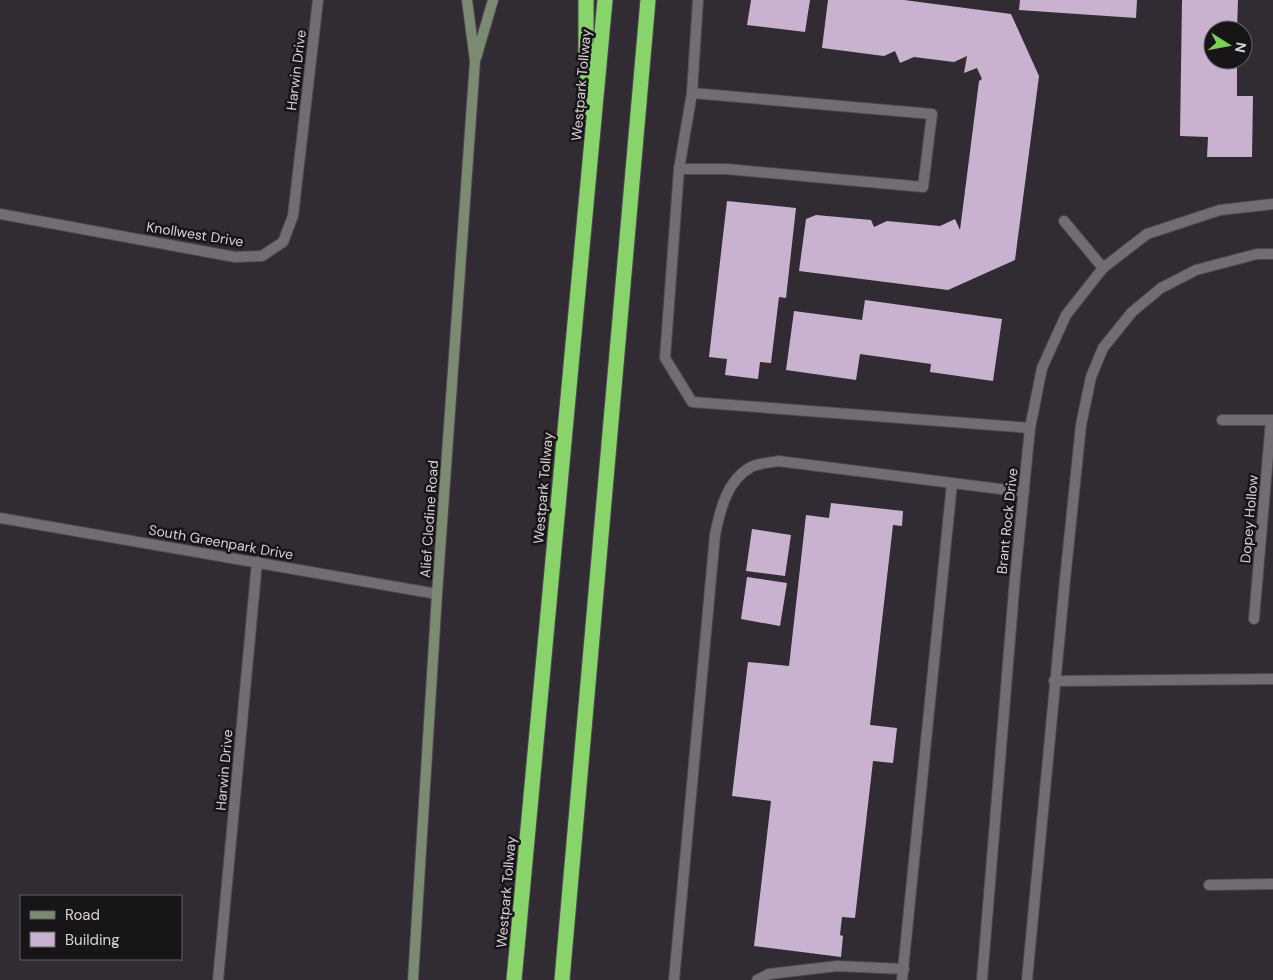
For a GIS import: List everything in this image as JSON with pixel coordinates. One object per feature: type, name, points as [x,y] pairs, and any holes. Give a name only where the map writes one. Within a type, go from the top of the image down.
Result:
[{"type":"highway","points":[[586,0],[586,196]]},
{"type":"highway","name":"Westpark Tollway","points":[[514,980],[605,0]]},
{"type":"highway","points":[[562,980],[648,0]]},
{"type":"main road","name":"Alief Clodine Road","points":[[414,980],[437,594],[475,61],[467,0]]},
{"type":"main road","name":"Alief Clodine Road","points":[[475,61],[493,0]]},
{"type":"street","name":"Harwin Drive","points":[[302,143],[318,0]]},
{"type":"street","points":[[698,0],[692,93],[679,169],[665,358],[692,402],[1030,428]]},
{"type":"street","points":[[679,169],[726,169],[923,187],[932,114],[692,93]]},
{"type":"street","name":"Knollwest Drive","points":[[0,214],[235,257],[262,256],[283,242],[293,216],[302,143]]},
{"type":"street","name":"Brant Rock Drive","points":[[982,980],[1015,578],[1030,428],[1042,368],[1066,315],[1103,268],[1147,234],[1220,210],[1273,204]]},
{"type":"street","points":[[1064,221],[1103,268]]},
{"type":"street","points":[[1027,980],[1054,681],[1082,425],[1091,377],[1103,348],[1132,312],[1162,288],[1196,270],[1257,254],[1273,254]]},
{"type":"street","points":[[1222,420],[1272,420]]},
{"type":"street","name":"Dopey Hollow","points":[[1254,619],[1272,420]]},
{"type":"street","points":[[674,980],[715,534],[721,505],[734,481],[751,466],[778,461],[1024,492]]},
{"type":"street","points":[[902,980],[952,483]]},
{"type":"street","name":"South Greenpark Drive","points":[[0,518],[437,594]]},
{"type":"street","name":"Harwin Drive","points":[[218,980],[258,562]]},
{"type":"street","points":[[1054,681],[1273,679]]},
{"type":"street","points":[[1209,885],[1273,884]]},
{"type":"street","points":[[757,980],[769,974],[837,966],[904,969]]},
{"type":"building","points":[[751,0],[810,0],[805,32],[747,25]]},
{"type":"building","points":[[828,0],[904,0],[1011,14],[1039,76],[1015,260],[948,290],[799,271],[806,219],[816,215],[871,220],[874,227],[887,221],[940,226],[955,219],[960,230],[979,81],[982,79],[977,68],[964,73],[967,56],[954,62],[914,57],[900,63],[895,51],[884,56],[822,48]]},
{"type":"building","points":[[1020,0],[1137,0],[1136,18],[1019,10]]},
{"type":"building","points":[[1182,0],[1238,0],[1237,20],[1203,20],[1203,70],[1237,70],[1237,96],[1253,96],[1252,157],[1207,157],[1208,137],[1180,136]]},
{"type":"building","points":[[727,201],[796,208],[786,298],[779,297],[771,363],[760,362],[758,379],[725,375],[727,359],[709,357]]},
{"type":"building","points":[[865,300],[1002,319],[993,381],[930,372],[931,364],[860,354],[856,380],[786,370],[794,311],[862,320]]},
{"type":"building","points":[[831,503],[903,511],[902,526],[893,525],[870,725],[897,728],[893,763],[873,761],[855,918],[842,917],[840,935],[843,936],[841,957],[754,946],[771,801],[732,796],[748,662],[789,666],[806,515],[829,518]]},
{"type":"building","points":[[752,529],[791,535],[785,576],[746,571]]},
{"type":"building","points":[[747,577],[787,583],[780,626],[741,619]]}]
